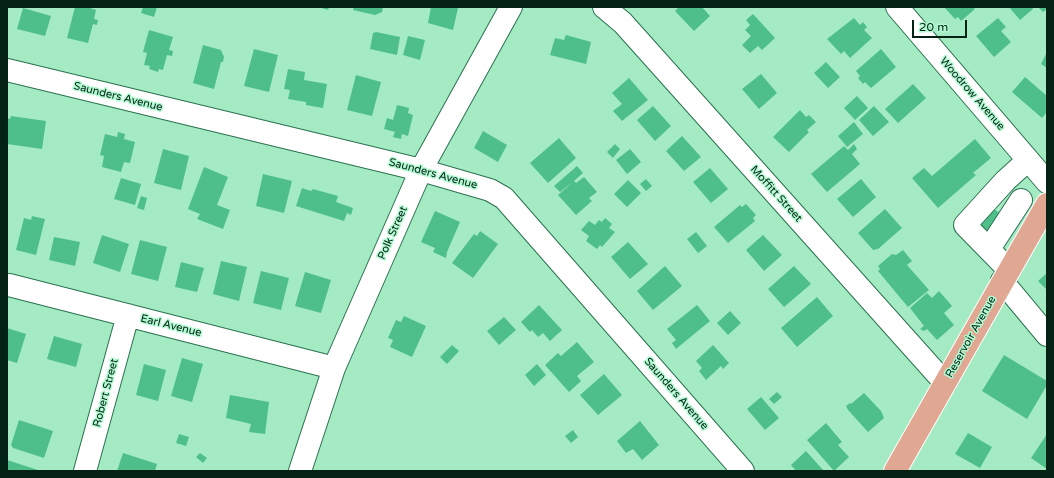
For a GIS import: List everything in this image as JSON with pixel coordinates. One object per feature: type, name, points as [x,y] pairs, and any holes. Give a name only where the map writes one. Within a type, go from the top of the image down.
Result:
[{"type":"main road","name":"Reservoir Avenue","points":[[895,471],[1043,211]]},
{"type":"street","name":"Polk Street","points":[[300,471],[334,368],[421,170],[511,7]]},
{"type":"street","name":"Moffitt Street","points":[[604,7],[623,23],[945,383]]},
{"type":"street","name":"Woodrow Avenue","points":[[897,7],[1047,182]]},
{"type":"street","name":"Saunders Avenue","points":[[7,70],[421,170],[490,190],[504,198],[743,471]]},
{"type":"street","points":[[1028,160],[1005,181],[965,225],[989,249],[1047,336]]},
{"type":"street","points":[[1005,181],[1021,200],[1043,211]]},
{"type":"street","points":[[989,249],[1021,200]]},
{"type":"street","name":"Earl Avenue","points":[[9,285],[334,368]]},
{"type":"street","name":"Robert Street","points":[[85,471],[128,315]]},
{"type":"building","points":[[75,7],[87,7],[96,10],[94,19],[98,20],[97,25],[93,24],[88,43],[67,38]]},
{"type":"building","points":[[143,7],[157,7],[154,17],[141,13]]},
{"type":"building","points":[[318,7],[329,7],[328,10]]},
{"type":"building","points":[[354,7],[383,7],[382,12],[375,15],[353,10]]},
{"type":"building","points":[[431,7],[458,8],[453,30],[428,23]]},
{"type":"building","points":[[679,7],[702,7],[710,16],[694,31],[675,11]]},
{"type":"building","points":[[944,7],[973,7],[975,9],[961,21],[958,17],[955,19]]},
{"type":"building","points":[[1009,7],[1032,7],[1033,9],[1020,20]]},
{"type":"building","points":[[1038,7],[1047,7],[1047,9],[1043,12]]},
{"type":"building","points":[[23,8],[51,16],[45,36],[17,29]]},
{"type":"building","points":[[753,14],[775,38],[762,50],[758,46],[750,53],[742,45],[751,36],[745,30],[750,25],[746,20]]},
{"type":"building","points":[[854,18],[860,25],[863,22],[867,27],[864,30],[872,38],[850,58],[844,51],[841,54],[827,39]]},
{"type":"building","points":[[998,18],[1006,27],[1001,31],[1011,42],[994,57],[976,36]]},
{"type":"building","points":[[149,30],[173,37],[169,50],[173,51],[172,56],[167,55],[163,70],[159,69],[158,72],[149,69],[150,66],[144,65],[147,53],[143,52]]},
{"type":"building","points":[[376,32],[400,37],[397,55],[370,49],[373,33]]},
{"type":"building","points":[[566,35],[591,42],[586,64],[550,55],[555,38],[564,40]]},
{"type":"building","points":[[408,36],[425,40],[420,60],[403,55]]},
{"type":"building","points":[[203,45],[221,50],[224,57],[223,62],[221,62],[214,89],[193,83]]},
{"type":"building","points":[[254,49],[278,55],[269,92],[244,86]]},
{"type":"building","points":[[881,49],[896,67],[871,88],[865,82],[863,84],[858,78],[860,76],[856,71]]},
{"type":"building","points":[[1046,54],[1047,55],[1047,68],[1041,64]]},
{"type":"building","points":[[826,62],[840,77],[828,88],[814,73]]},
{"type":"building","points":[[288,69],[305,72],[304,80],[327,84],[323,108],[306,105],[306,102],[288,99],[290,90],[284,89]]},
{"type":"building","points":[[761,74],[777,93],[759,109],[742,89]]},
{"type":"building","points":[[356,75],[381,82],[372,116],[347,110]]},
{"type":"building","points":[[1025,77],[1047,96],[1047,112],[1042,118],[1012,92]]},
{"type":"building","points":[[629,78],[648,100],[622,121],[613,111],[622,104],[612,93]]},
{"type":"building","points":[[913,84],[926,98],[898,123],[885,109]]},
{"type":"building","points":[[857,96],[868,108],[855,120],[844,108]]},
{"type":"building","points":[[397,105],[409,108],[408,113],[413,115],[408,136],[402,134],[401,139],[393,137],[395,132],[384,129],[387,118],[393,120]]},
{"type":"building","points":[[653,106],[671,126],[655,141],[637,120]]},
{"type":"building","points":[[874,106],[889,122],[873,136],[859,120]]},
{"type":"building","points":[[800,110],[806,117],[809,115],[816,122],[807,130],[809,132],[789,152],[773,137]]},
{"type":"building","points":[[11,116],[46,121],[42,149],[7,144],[7,118],[10,119]]},
{"type":"building","points":[[854,122],[863,134],[847,147],[838,136]]},
{"type":"building","points":[[483,131],[507,145],[498,162],[474,148]]},
{"type":"building","points":[[118,132],[125,134],[124,139],[135,142],[130,163],[124,162],[121,172],[102,167],[104,156],[100,155],[105,134],[117,137]]},
{"type":"building","points":[[682,136],[701,157],[684,171],[666,151]]},
{"type":"building","points":[[559,138],[576,158],[548,183],[530,163]]},
{"type":"building","points":[[975,139],[991,158],[973,173],[976,175],[938,208],[912,178],[924,168],[932,176]]},
{"type":"building","points":[[615,144],[620,149],[613,158],[607,152]]},
{"type":"building","points":[[854,144],[857,149],[852,154],[860,164],[827,192],[811,174],[844,146],[848,150]]},
{"type":"building","points":[[163,149],[189,156],[181,190],[154,183]]},
{"type":"building","points":[[630,149],[641,162],[627,174],[616,160]]},
{"type":"building","points":[[577,166],[583,173],[574,181],[576,183],[584,177],[597,192],[589,198],[592,201],[576,215],[558,195],[573,182],[560,192],[554,186]]},
{"type":"building","points":[[204,167],[228,177],[217,205],[230,210],[223,229],[197,219],[200,214],[188,209]]},
{"type":"building","points":[[710,168],[728,189],[711,203],[693,182]]},
{"type":"building","points":[[263,174],[292,181],[284,213],[256,206]]},
{"type":"building","points":[[121,178],[141,184],[135,205],[114,199]]},
{"type":"building","points":[[646,179],[652,186],[646,191],[640,184]]},
{"type":"building","points":[[861,179],[876,197],[853,217],[837,199]]},
{"type":"building","points":[[628,180],[641,193],[627,207],[614,194]]},
{"type":"building","points":[[302,188],[311,191],[313,189],[338,196],[336,202],[353,208],[351,215],[347,213],[344,221],[296,206]]},
{"type":"building","points":[[141,196],[147,198],[144,210],[137,208]]},
{"type":"building","points":[[746,204],[756,215],[753,218],[755,221],[728,243],[714,227],[740,205],[742,207]]},
{"type":"building","points":[[991,207],[1004,216],[992,234],[979,225]]},
{"type":"building","points":[[885,209],[902,228],[878,249],[873,250],[858,233]]},
{"type":"building","points":[[435,211],[460,222],[447,252],[446,258],[433,252],[435,248],[421,242]]},
{"type":"building","points":[[32,216],[45,219],[36,255],[16,250],[24,218],[31,220]]},
{"type":"building","points":[[605,218],[612,224],[609,228],[615,232],[602,247],[600,245],[597,249],[586,241],[589,236],[581,230],[589,221],[595,225],[599,220],[602,222]]},
{"type":"building","points":[[480,231],[498,244],[473,278],[452,263],[474,234],[477,236]]},
{"type":"building","points":[[696,232],[707,246],[698,253],[687,239]]},
{"type":"building","points":[[102,235],[129,244],[120,272],[93,263]]},
{"type":"building","points":[[763,235],[782,255],[764,271],[746,250]]},
{"type":"building","points":[[54,237],[80,242],[75,266],[49,260]]},
{"type":"building","points":[[140,240],[167,247],[158,281],[131,274]]},
{"type":"building","points":[[628,242],[648,264],[630,279],[611,257]]},
{"type":"building","points":[[903,250],[912,261],[907,265],[929,290],[908,307],[878,271],[880,269],[878,266],[892,254],[896,255]]},
{"type":"building","points":[[221,261],[247,267],[239,301],[213,294]]},
{"type":"building","points":[[181,262],[204,268],[197,292],[175,287]]},
{"type":"building","points":[[665,266],[682,286],[653,310],[637,291]]},
{"type":"building","points":[[794,266],[811,284],[784,307],[768,289]]},
{"type":"building","points":[[261,271],[289,278],[281,310],[253,303]]},
{"type":"building","points":[[305,272],[331,280],[321,313],[295,306]]},
{"type":"building","points":[[1047,273],[1047,288],[1046,289],[1038,281]]},
{"type":"building","points":[[939,291],[952,306],[944,313],[954,325],[937,340],[927,329],[924,331],[920,329],[924,326],[910,308],[927,293],[932,298]]},
{"type":"building","points":[[817,297],[833,316],[797,347],[781,328]]},
{"type":"building","points":[[539,305],[562,330],[550,341],[543,333],[538,337],[532,330],[530,332],[521,322]]},
{"type":"building","points":[[697,305],[710,321],[676,349],[672,343],[676,340],[667,329]]},
{"type":"building","points":[[730,311],[741,323],[728,335],[717,323]]},
{"type":"building","points":[[404,316],[426,326],[412,357],[390,347],[393,340],[388,338],[396,320],[401,322]]},
{"type":"building","points":[[504,317],[516,330],[499,345],[487,331]]},
{"type":"building","points":[[7,328],[26,334],[17,363],[7,360]]},
{"type":"building","points":[[54,336],[82,344],[76,367],[47,359]]},
{"type":"building","points":[[577,342],[594,362],[577,376],[581,381],[569,392],[545,365],[558,353],[561,356]]},
{"type":"building","points":[[452,345],[459,351],[447,364],[440,357]]},
{"type":"building","points":[[713,345],[729,363],[723,369],[721,366],[706,380],[699,371],[702,368],[696,361]]},
{"type":"building","points":[[1004,355],[1047,381],[1047,385],[1027,419],[982,391]]},
{"type":"building","points":[[182,358],[203,364],[192,402],[171,396]]},
{"type":"building","points":[[144,364],[166,370],[158,401],[136,395]]},
{"type":"building","points":[[537,364],[546,375],[534,386],[525,375]]},
{"type":"building","points":[[604,374],[622,395],[598,415],[580,395]]},
{"type":"building","points":[[777,392],[782,397],[774,404],[769,399]]},
{"type":"building","points":[[864,393],[881,411],[884,418],[868,432],[846,406],[850,403],[851,404]]},
{"type":"building","points":[[230,395],[269,402],[265,434],[249,432],[251,424],[226,418]]},
{"type":"building","points":[[761,397],[779,418],[765,430],[747,409]]},
{"type":"building","points":[[19,420],[53,431],[44,458],[13,448],[11,445]]},
{"type":"building","points":[[640,421],[659,445],[642,460],[633,449],[626,453],[617,441]]},
{"type":"building","points":[[826,423],[842,442],[838,445],[849,457],[834,471],[807,440]]},
{"type":"building","points":[[573,430],[578,437],[571,443],[565,436]]},
{"type":"building","points":[[968,433],[992,447],[980,468],[955,454]]},
{"type":"building","points":[[179,434],[189,437],[186,446],[176,443]]},
{"type":"building","points":[[1047,434],[1047,469],[1031,458]]},
{"type":"building","points":[[806,451],[824,471],[796,471],[791,465]]},
{"type":"building","points":[[123,453],[157,464],[155,471],[117,471]]},
{"type":"building","points":[[200,453],[207,458],[203,463],[196,457]]},
{"type":"building","points":[[7,460],[41,471],[7,471]]}]
